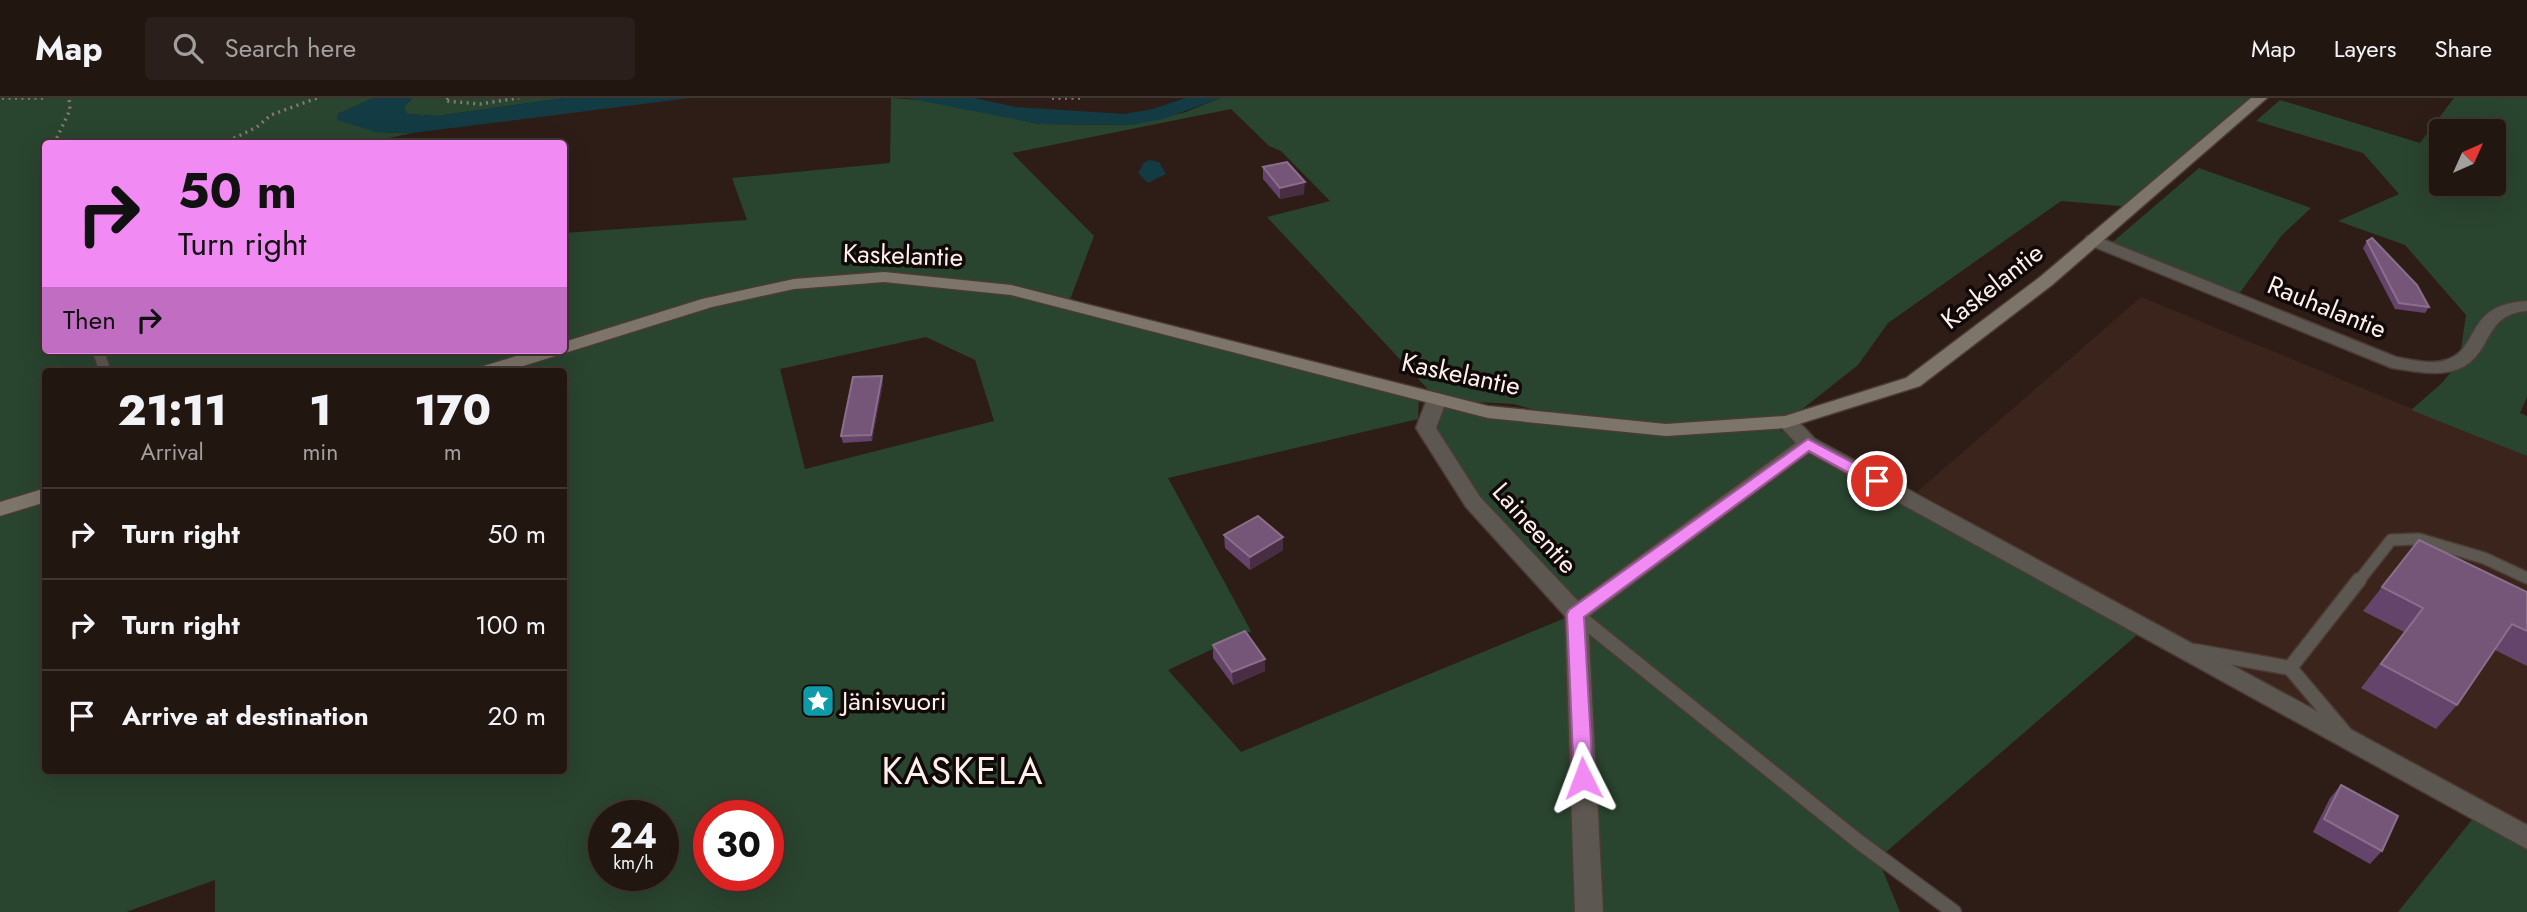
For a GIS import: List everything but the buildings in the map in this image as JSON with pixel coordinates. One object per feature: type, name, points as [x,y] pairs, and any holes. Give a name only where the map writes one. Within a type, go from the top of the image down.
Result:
[{"type":"street","name":"Kaskelantie","points":[[567,347],[708,303],[794,284],[884,277],[1011,290],[1175,335],[1488,412],[1665,430],[1786,422],[1913,382],[2046,281],[2260,98]]},
{"type":"street","name":"Rauhalantie","points":[[2093,240],[2392,362],[2437,369],[2459,362],[2492,316],[2520,305],[2527,306]]},
{"type":"street","points":[[497,368],[543,354]]},
{"type":"street","name":"Laineentie","points":[[1437,399],[1426,428],[1473,502],[1576,614],[1589,912]]},
{"type":"street","points":[[1786,422],[1808,444],[2527,838]]},
{"type":"street","points":[[1576,614],[1808,444]]},
{"type":"street","points":[[0,509],[42,496]]},
{"type":"lane","points":[[2290,668],[2391,540],[2419,539],[2484,558],[2527,578]]},
{"type":"lane","points":[[1576,614],[1859,842],[1954,912]]},
{"type":"lane","points":[[2181,649],[2290,668],[2354,743]]},
{"type":"path","points":[[2,98],[46,98]]},
{"type":"path","points":[[56,140],[70,110],[69,98]]},
{"type":"path","points":[[230,140],[257,127],[271,115],[317,98]]},
{"type":"path","points":[[448,98],[445,101],[480,104],[519,98]]},
{"type":"path","points":[[1052,98],[1083,98]]},
{"type":"shaded area","points":[[2141,297],[2527,456],[2527,829],[1917,492]]},
{"type":"green space","points":[[0,98],[374,98],[338,114],[376,132],[412,133],[380,140],[42,140],[42,354],[567,354],[567,233],[747,220],[732,178],[890,163],[891,98],[935,101],[1039,124],[1130,125],[1186,112],[1220,98],[2261,98],[2132,207],[2061,201],[1888,323],[1858,365],[1786,422],[1683,430],[1778,429],[2145,628],[1878,859],[1900,912],[215,912],[215,880],[126,912],[0,912]],"holes":[[[1231,109],[1269,146],[1281,151],[1330,201],[1267,217],[1437,399],[1426,428],[1473,502],[1575,614],[1241,752],[1168,670],[1251,631],[1168,478],[1418,419],[1419,395],[1068,305],[1094,236],[1012,153]],[[926,337],[975,360],[994,421],[805,469],[780,369]],[[1442,400],[1513,404],[1574,420]]]},
{"type":"green space","points":[[412,98],[564,98],[437,116],[407,114],[404,107]]},
{"type":"green space","points":[[2454,98],[2527,98],[2527,397],[2520,413],[2527,416],[2527,456],[2411,410],[2442,383],[2459,362],[2466,315],[2405,245],[2338,221],[2399,194],[2363,153],[2256,121],[2280,100],[2420,143],[2429,131],[2429,196],[2506,196],[2506,119],[2438,119]]},
{"type":"green space","points":[[2199,168],[2311,208],[2282,235],[2236,298],[2108,246]]},
{"type":"green space","points":[[2479,811],[2527,838],[2527,912],[2398,912]]},
{"type":"water","points":[[374,98],[412,98],[404,107],[407,114],[436,116],[564,98],[690,98],[412,133],[376,132],[337,120],[338,114]]},
{"type":"water","points":[[907,98],[974,98],[1016,107],[1124,114],[1153,109],[1185,98],[1220,98],[1163,119],[1130,125],[1039,124]]},
{"type":"water","points":[[1149,160],[1159,162],[1166,174],[1148,183],[1138,173]]},
{"type":"place","name":"Jänisvuori","points":[[818,701]]},
{"type":"district","name":"KASKELA","points":[[963,771]]},
{"type":"route","points":[[1583,778],[1576,614],[1808,444],[1877,481]]}]
